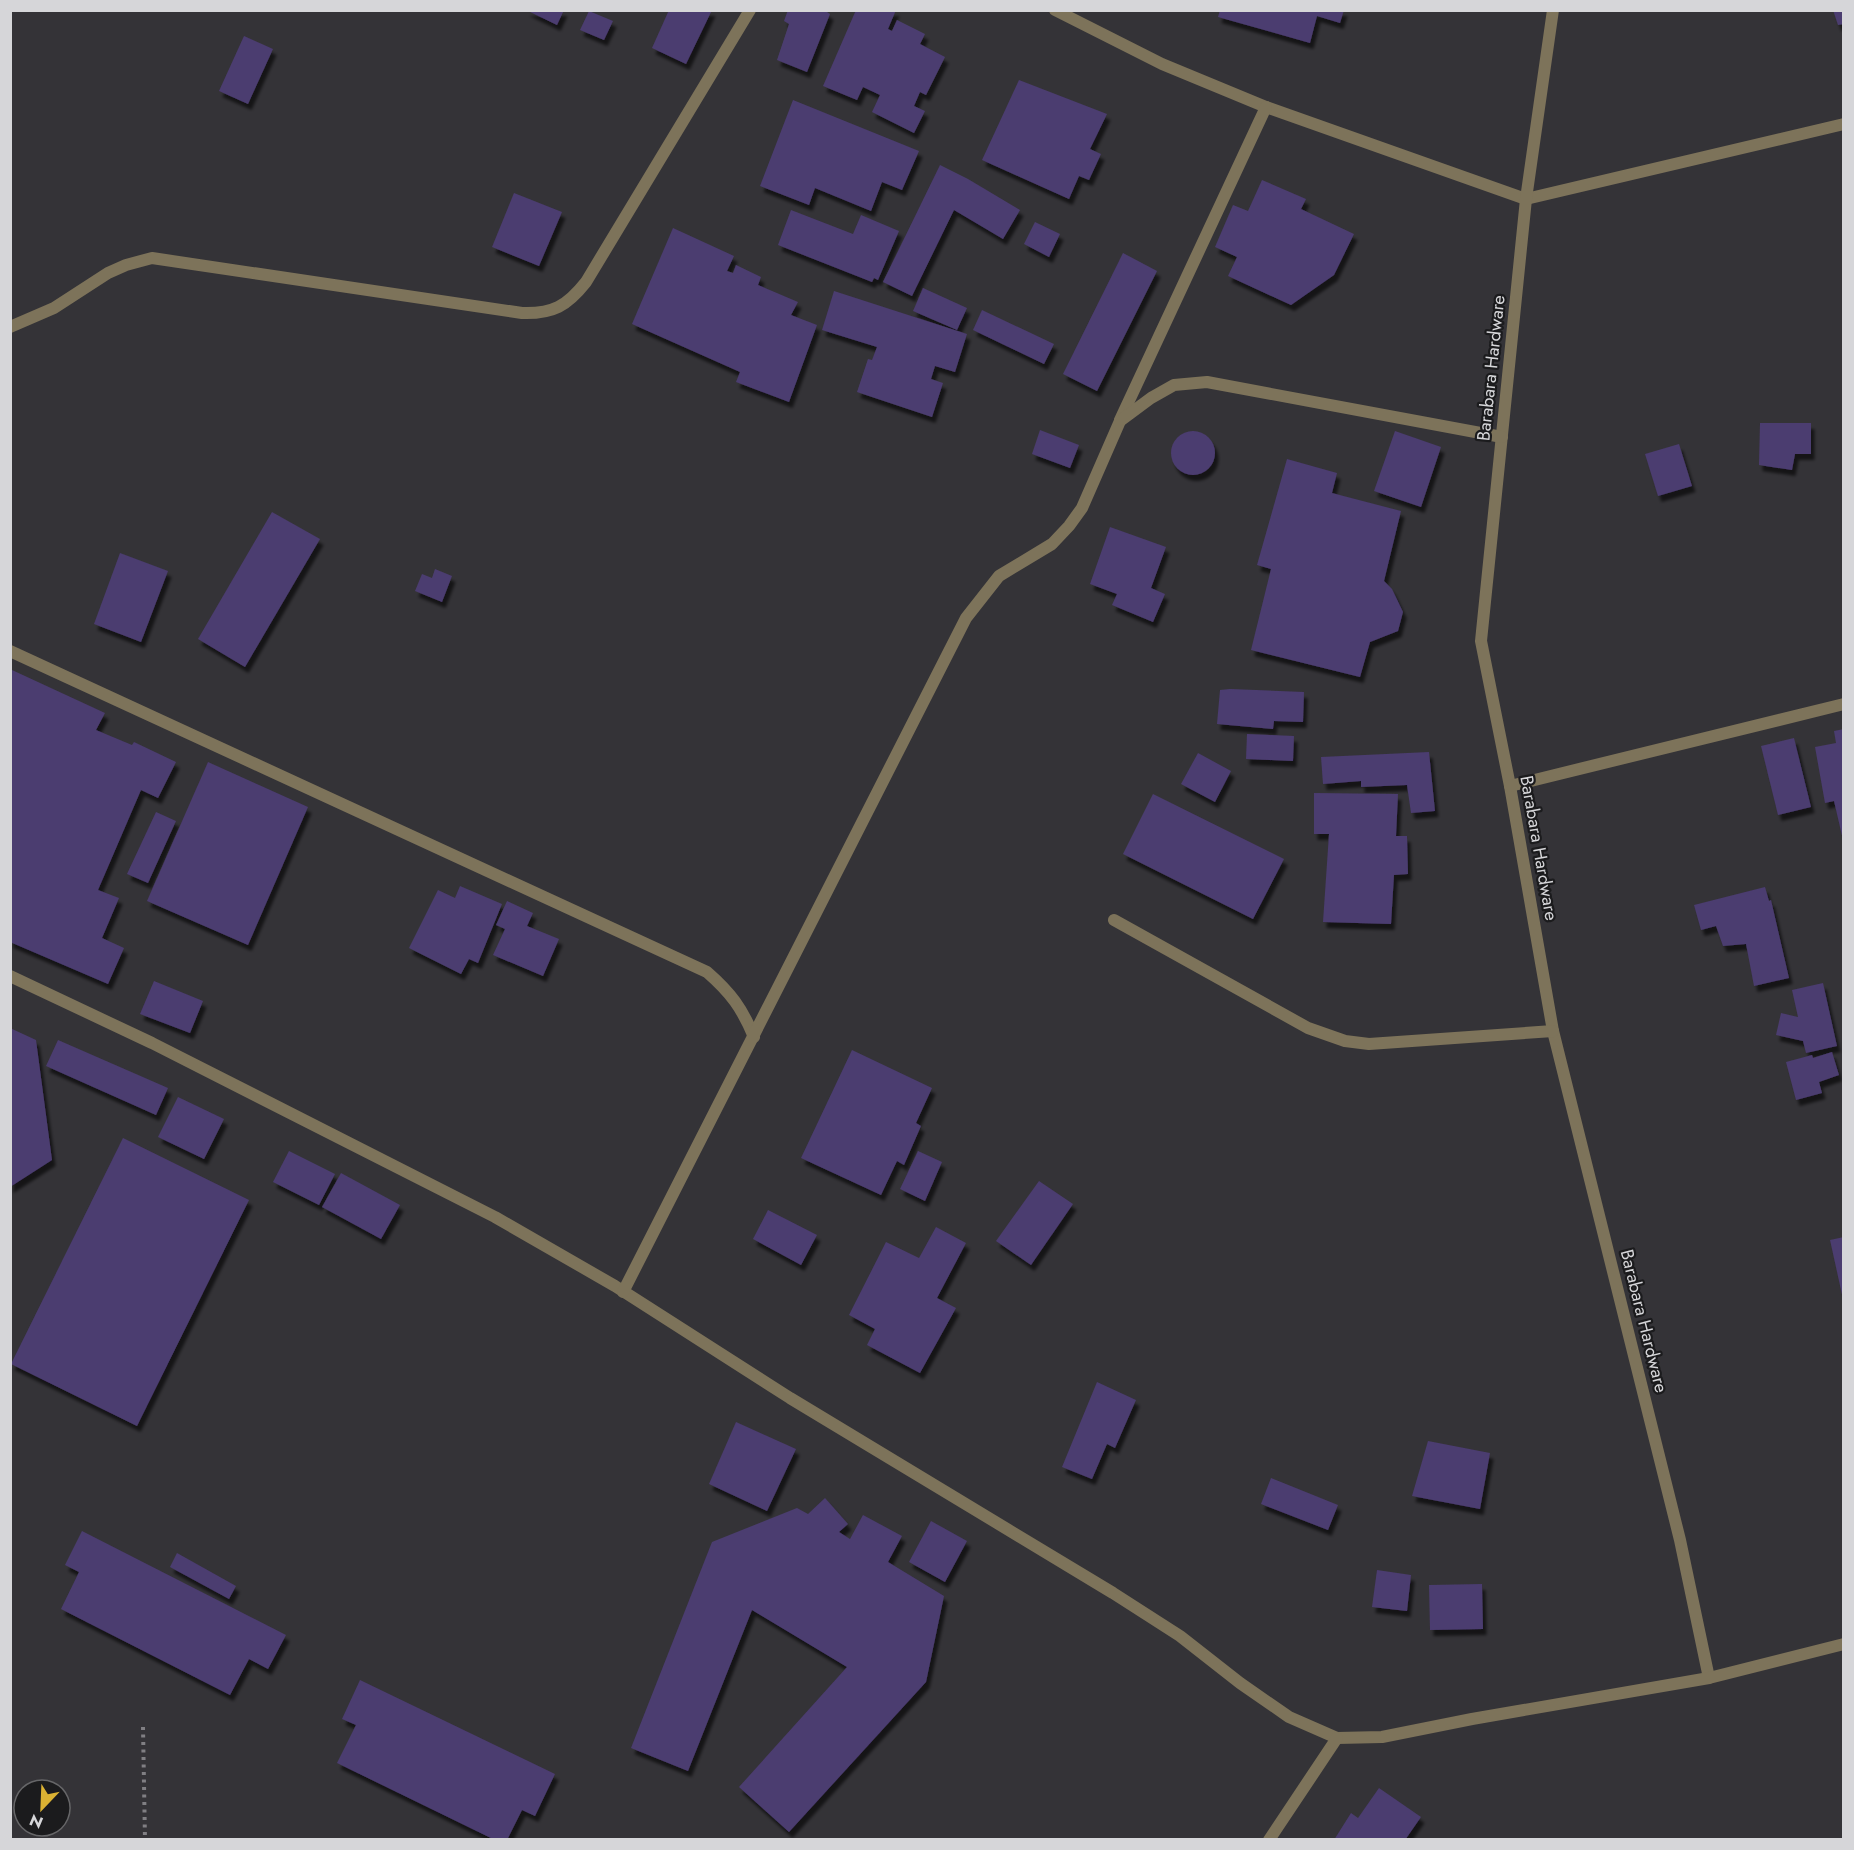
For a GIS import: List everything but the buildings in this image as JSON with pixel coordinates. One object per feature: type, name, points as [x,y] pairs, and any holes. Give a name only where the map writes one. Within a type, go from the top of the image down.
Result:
[{"type":"street","points":[[10,327],[54,308],[108,273],[152,258],[522,313],[540,314],[556,309],[574,298],[586,282],[750,10]]},
{"type":"street","points":[[1055,10],[1162,64],[1266,107],[1526,199],[1844,124]]},
{"type":"street","name":"Barabara Hardware","points":[[1552,10],[1526,199],[1481,641],[1510,786],[1553,1031],[1680,1540],[1709,1678]]},
{"type":"street","points":[[623,1292],[966,618],[999,576],[1052,544],[1082,508],[1266,107]]},
{"type":"street","points":[[1120,421],[1151,398],[1174,385],[1207,382],[1502,437]]},
{"type":"street","points":[[10,651],[707,972],[728,990],[744,1012],[754,1038]]},
{"type":"street","points":[[1510,786],[1844,704]]},
{"type":"street","points":[[1114,920],[1308,1028],[1345,1041],[1369,1044],[1553,1031]]},
{"type":"street","points":[[10,976],[152,1043],[495,1217],[623,1292],[790,1398],[1123,1599],[1180,1636],[1240,1683],[1289,1717],[1338,1738],[1382,1737],[1709,1678],[1844,1644]]},
{"type":"street","points":[[1269,1839],[1338,1738]]},
{"type":"path","points":[[143,1727],[145,1839]]}]
